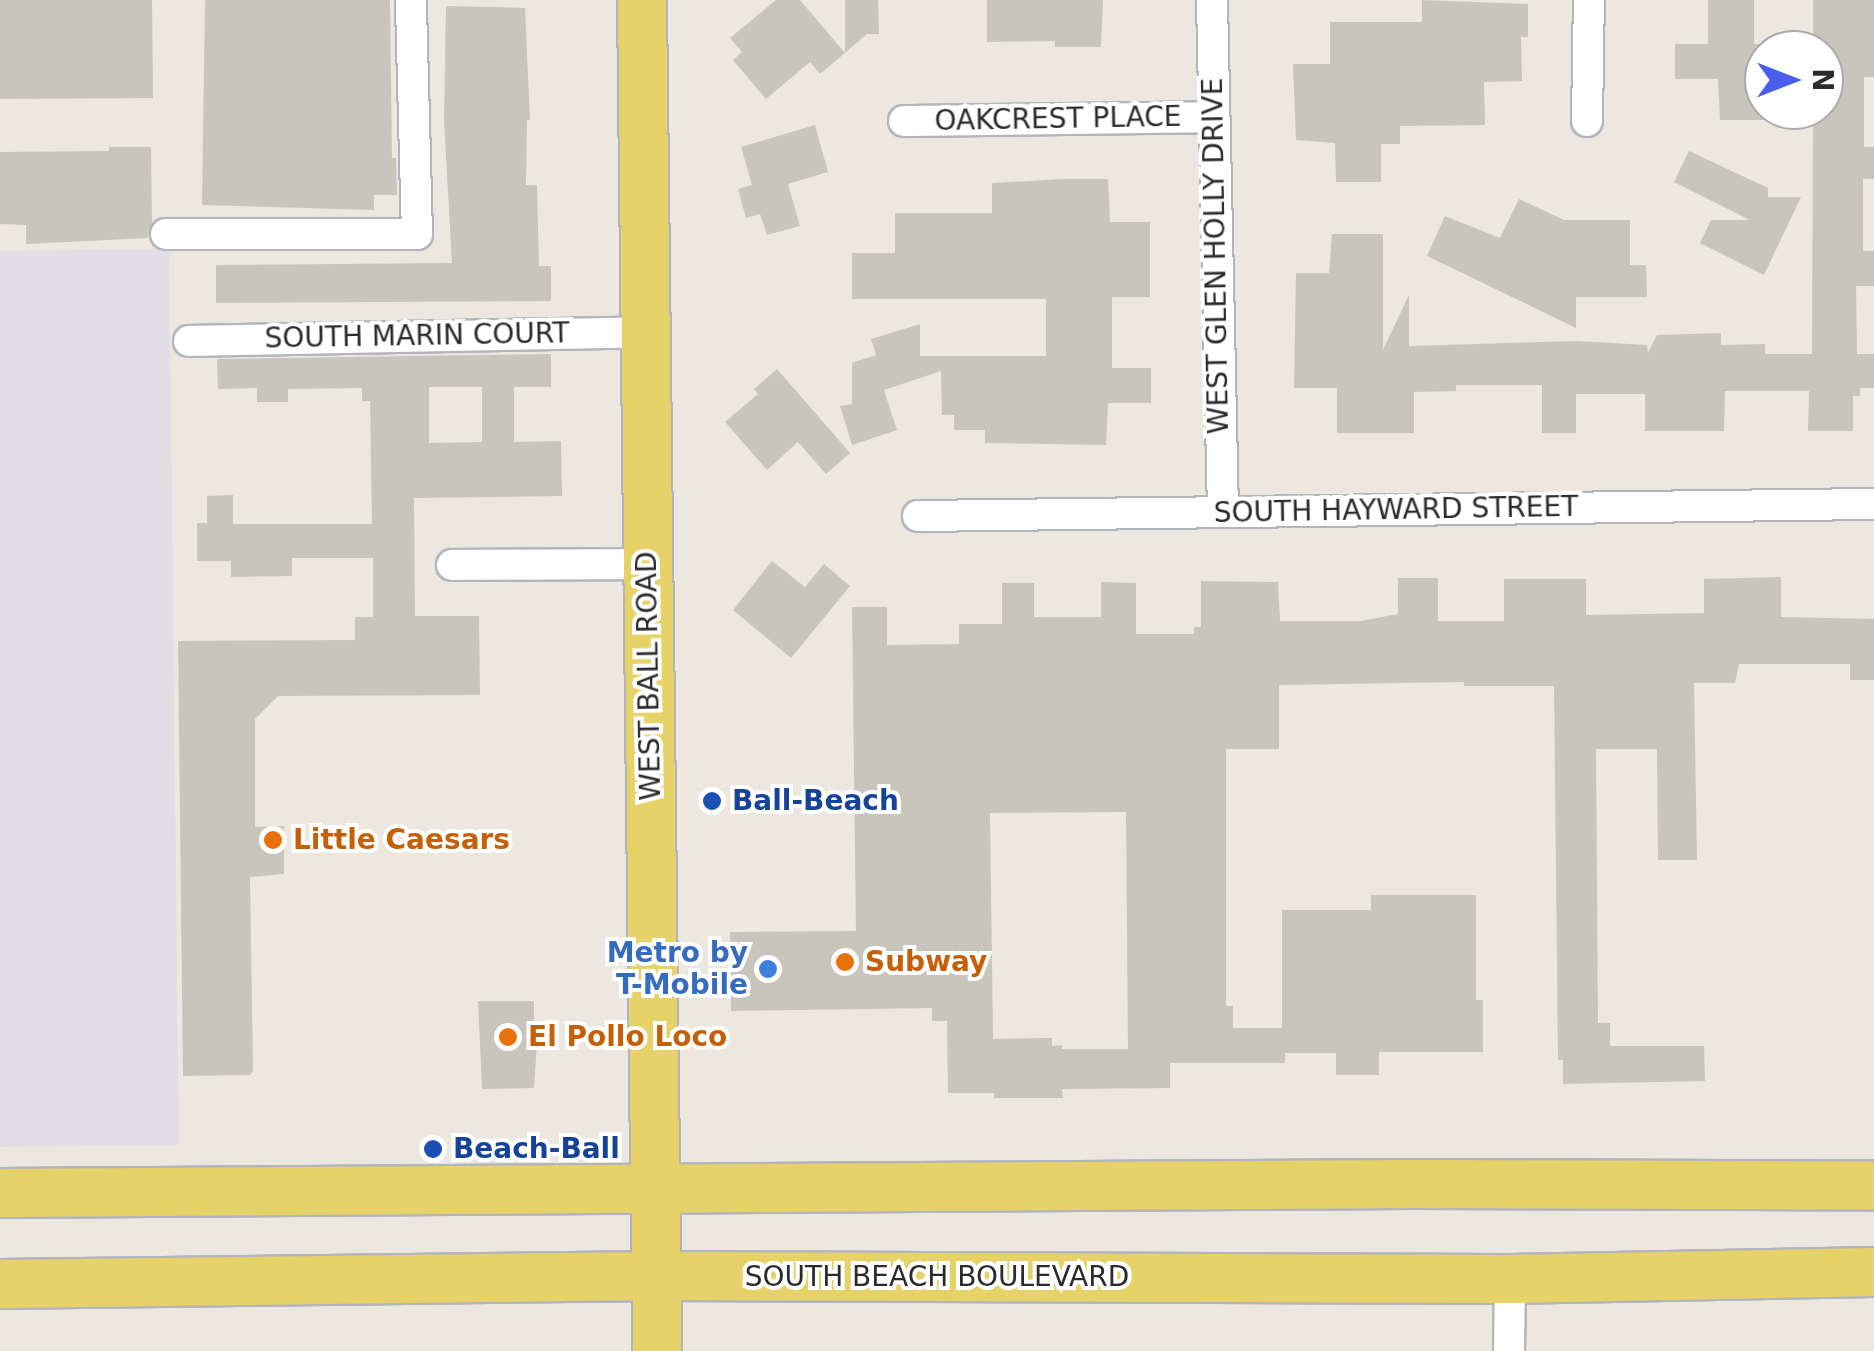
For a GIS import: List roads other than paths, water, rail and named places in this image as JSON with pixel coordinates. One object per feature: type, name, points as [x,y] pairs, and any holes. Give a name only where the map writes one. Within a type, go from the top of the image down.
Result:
[{"type":"main road","name":"WEST BALL ROAD","points":[[642,0],[657,1351]]},
{"type":"main road","points":[[0,1192],[1874,1186]]},
{"type":"main road","name":"SOUTH BEACH BOULEVARD","points":[[0,1284],[656,1276],[1510,1279],[1874,1272]]},
{"type":"street","points":[[166,234],[417,234],[411,0]]},
{"type":"street","name":"WEST GLEN HOLLY DRIVE","points":[[1212,0],[1223,512]]},
{"type":"street","points":[[1588,121],[1589,0]]},
{"type":"street","name":"OAKCREST PLACE","points":[[904,121],[1212,117]]},
{"type":"street","name":"SOUTH MARIN COURT","points":[[189,341],[646,332]]},
{"type":"street","name":"SOUTH HAYWARD STREET","points":[[918,516],[1874,504]]},
{"type":"street","points":[[452,565],[648,564]]},
{"type":"street","points":[[1510,1279],[1510,1351]]},
{"type":"place","name":"Ball-Beach","points":[[712,801]]},
{"type":"place","name":"Little Caesars","points":[[273,840]]},
{"type":"place","name":"Subway","points":[[845,962]]},
{"type":"place","name":"Metro by T-Mobile","points":[[768,969]]},
{"type":"place","name":"El Pollo Loco","points":[[508,1037]]},
{"type":"place","name":"Beach-Ball","points":[[433,1149]]}]
